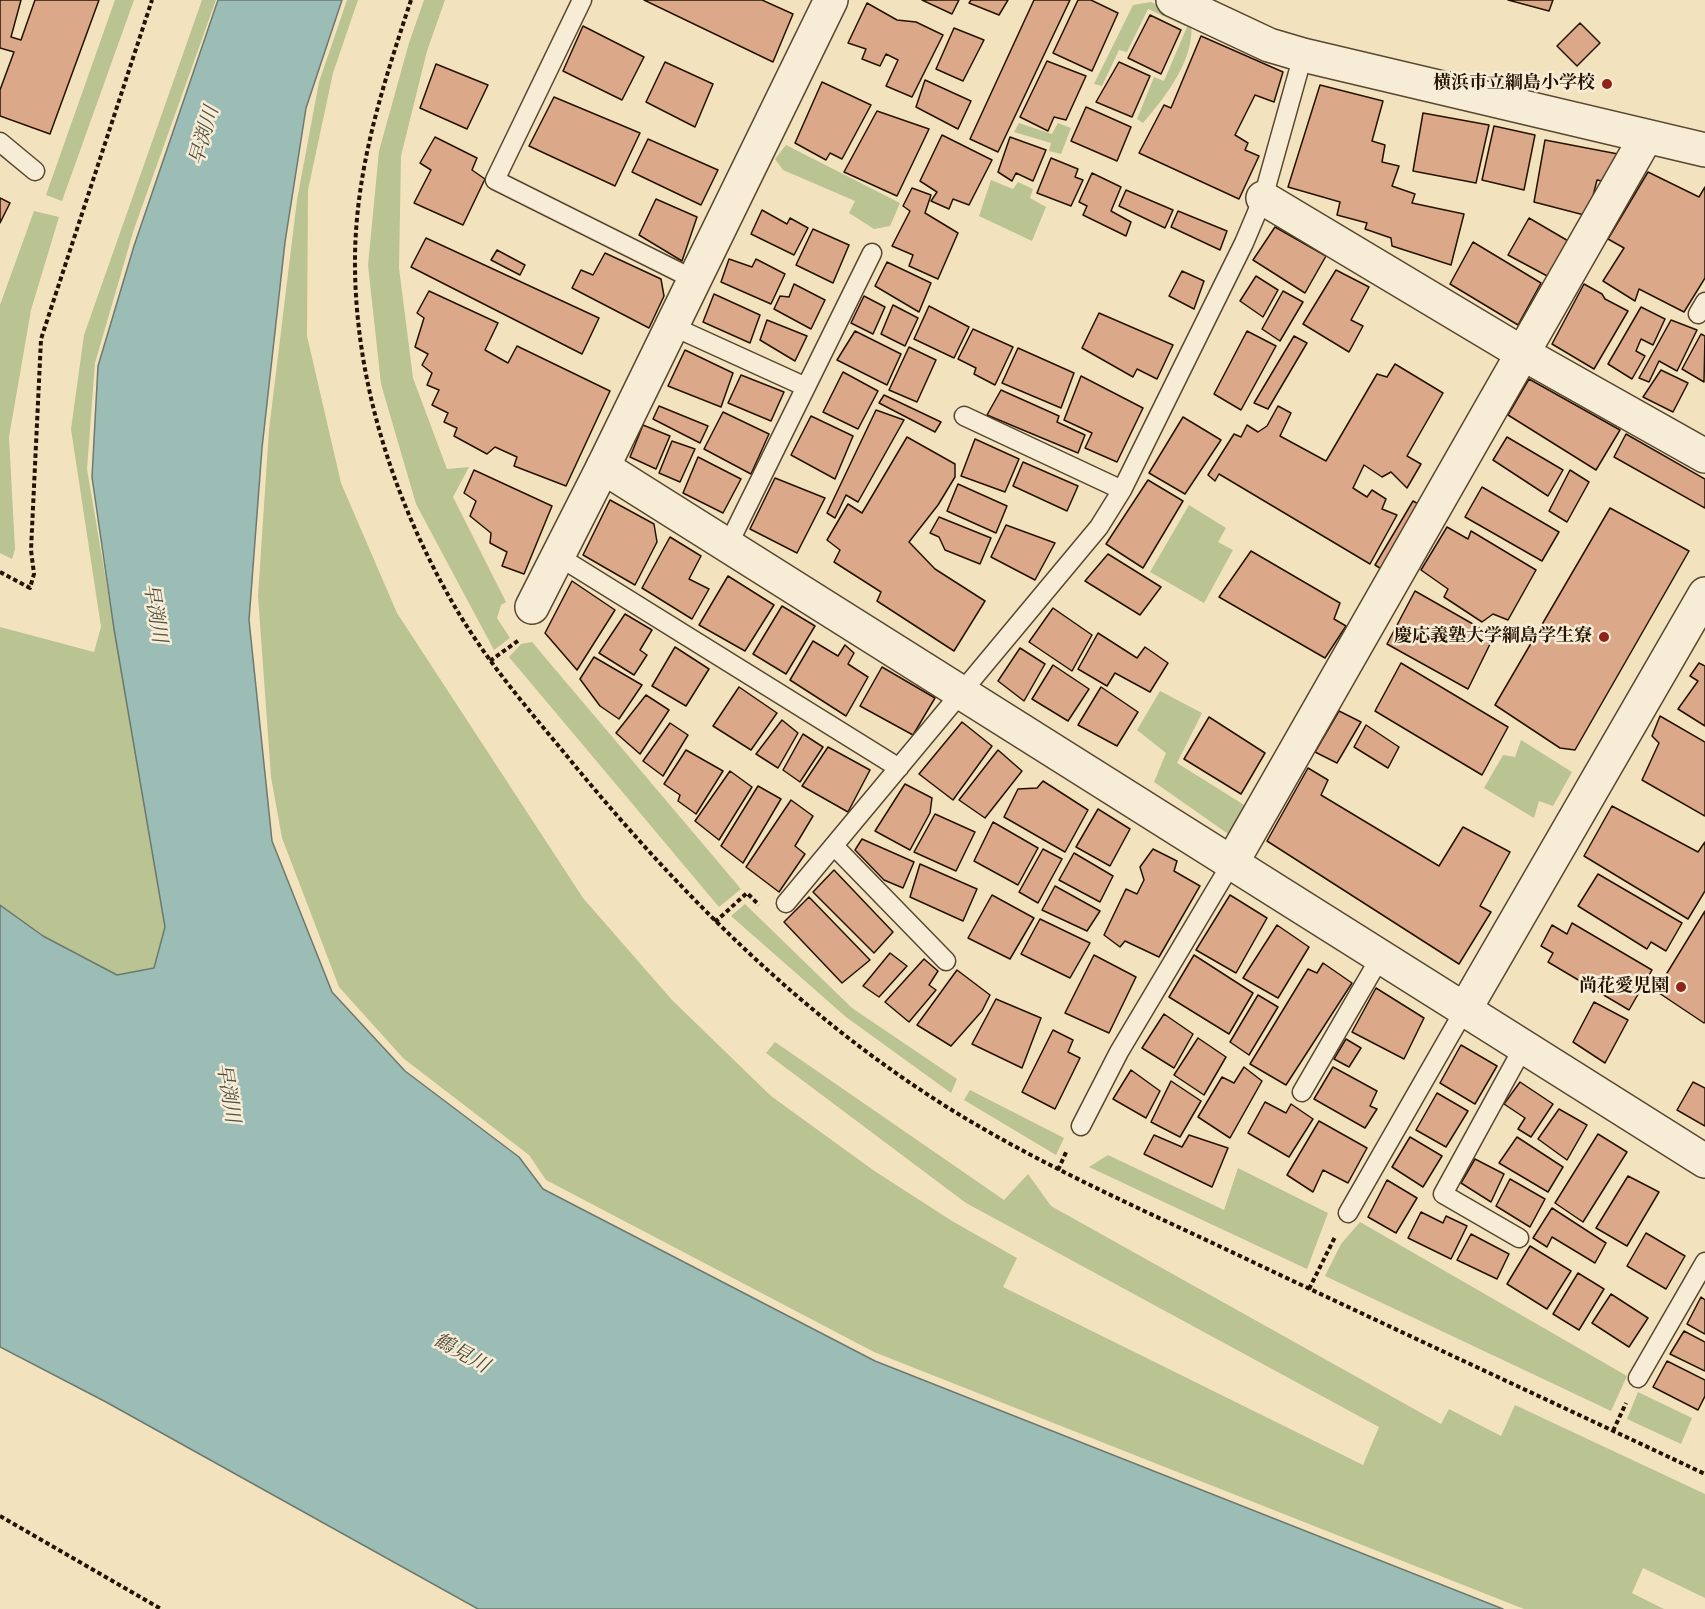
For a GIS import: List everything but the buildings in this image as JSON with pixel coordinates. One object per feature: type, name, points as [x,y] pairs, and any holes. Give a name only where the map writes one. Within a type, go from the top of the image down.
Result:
[{"type":"street","points":[[532,607],[603,467],[831,0]]},
{"type":"street","points":[[1173,0],[1269,45],[1303,55],[1705,150]]},
{"type":"street","points":[[1230,864],[1646,137]]},
{"type":"street","points":[[1263,198],[1522,353],[1705,456]]},
{"type":"street","points":[[603,467],[964,692],[1230,864],[1381,956],[1705,1161]]},
{"type":"street","points":[[1465,1009],[1705,594]]},
{"type":"lane","points":[[582,0],[495,180],[695,280]]},
{"type":"lane","points":[[786,903],[964,692],[1099,527],[1122,490],[1244,243],[1263,198],[1303,55]]},
{"type":"lane","points":[[0,142],[35,171]]},
{"type":"lane","points":[[728,545],[872,253]]},
{"type":"lane","points":[[672,326],[806,387]]},
{"type":"lane","points":[[964,416],[1122,490]]},
{"type":"lane","points":[[558,556],[899,768]]},
{"type":"lane","points":[[834,846],[946,961]]},
{"type":"lane","points":[[1081,1126],[1119,1052],[1230,864]]},
{"type":"lane","points":[[1302,1092],[1381,956]]},
{"type":"lane","points":[[1348,1213],[1465,1009]]},
{"type":"lane","points":[[1520,1238],[1443,1194],[1524,1046]]},
{"type":"lane","points":[[1638,1378],[1705,1262]]},
{"type":"path","points":[[0,572],[30,588],[34,574],[31,550],[41,339],[152,0]]},
{"type":"path","points":[[490,661],[502,652]]},
{"type":"path","points":[[716,922],[747,894],[761,907]]},
{"type":"path","points":[[1058,1170],[1065,1154]]},
{"type":"path","points":[[1309,1289],[1336,1234]]},
{"type":"path","points":[[1613,1431],[1621,1414]]},
{"type":"path","points":[[0,1516],[161,1609]]},
{"type":"green space","points":[[115,0],[134,0],[62,201],[46,195]]},
{"type":"green space","points":[[202,0],[216,0],[134,229],[95,363],[87,469],[165,927],[154,968],[117,975],[43,936],[0,905],[0,627],[94,652],[101,627],[71,429],[84,335]]},
{"type":"green space","points":[[347,0],[358,0],[333,73],[308,190],[307,336],[341,483],[397,613],[583,898],[672,1000],[771,1096],[873,1170],[952,1221],[1017,1258],[1003,1287],[1363,1465],[1379,1427],[966,1203],[766,1053],[775,1042],[1004,1200],[1028,1174],[1051,1206],[1441,1424],[1449,1409],[1501,1436],[1515,1405],[1705,1494],[1705,1598],[1643,1568],[1632,1593],[1664,1609],[1524,1609],[874,1352],[546,1180],[529,1155],[403,1058],[339,987],[282,838],[271,777],[258,596],[269,430],[297,200],[319,82]]},
{"type":"green space","points":[[424,0],[445,0],[427,51],[401,156],[399,268],[413,378],[447,469],[469,467],[453,497],[506,602],[501,605],[497,618],[510,638],[494,650],[416,504],[381,384],[368,265],[379,151],[409,43]]},
{"type":"green space","points":[[1151,2],[1191,20],[1191,34],[1189,48],[1178,75],[1143,123],[1137,119],[1154,77],[1164,81],[1187,27],[1148,9],[1127,52],[1119,50],[1102,86],[1094,84],[1133,5]]},
{"type":"green space","points":[[1019,123],[1052,134],[1058,123],[1071,128],[1061,154],[1049,151],[1051,143],[1014,132]]},
{"type":"green space","points":[[786,145],[900,203],[890,226],[874,229],[849,213],[855,201],[783,170],[775,159]]},
{"type":"green space","points":[[991,180],[1013,189],[1018,182],[1033,189],[1030,198],[1046,207],[1032,241],[979,216]]},
{"type":"green space","points":[[34,211],[59,217],[31,310],[9,437],[15,549],[12,559],[0,553],[0,305]]},
{"type":"green space","points":[[1189,505],[1226,528],[1218,542],[1233,550],[1204,603],[1150,572]]},
{"type":"green space","points":[[532,642],[741,889],[719,907],[509,657],[521,644]]},
{"type":"green space","points":[[1160,691],[1202,713],[1177,763],[1249,808],[1234,838],[1154,782],[1166,753],[1137,730]]},
{"type":"green space","points":[[1521,740],[1572,772],[1553,806],[1539,801],[1534,818],[1484,788],[1503,755],[1515,757]]},
{"type":"green space","points":[[745,904],[852,1008],[957,1079],[951,1093],[846,1017],[731,916]]},
{"type":"green space","points":[[970,1090],[1064,1138],[1056,1155],[964,1100]]},
{"type":"green space","points":[[1108,1155],[1224,1210],[1238,1168],[1328,1213],[1307,1269],[1089,1167]]},
{"type":"green space","points":[[1360,1222],[1627,1376],[1611,1411],[1325,1276],[1341,1244]]},
{"type":"green space","points":[[1638,1392],[1692,1418],[1681,1444],[1627,1419]]},
{"type":"water","points":[[218,0],[342,0],[306,108],[285,242],[262,448],[249,620],[272,841],[332,992],[405,1071],[519,1157],[543,1189],[875,1361],[1503,1609],[478,1609],[106,1402],[0,1347],[0,905],[43,936],[117,975],[154,968],[165,927],[114,629],[92,477],[98,366],[134,246]]},
{"type":"place","name":"横浜市立綱島小学校","points":[[1607,84]]},
{"type":"place","name":"慶応義塾大学綱島学生寮","points":[[1604,637]]},
{"type":"place","name":"尚花愛児園","points":[[1681,987]]},
{"type":"water label","name":"早渕川","points":[[205,136]]},
{"type":"water label","name":"早渕川","points":[[154,613]]},
{"type":"water label","name":"早渕川","points":[[227,1093]]},
{"type":"water label","name":"鶴見川","points":[[461,1354]]}]
